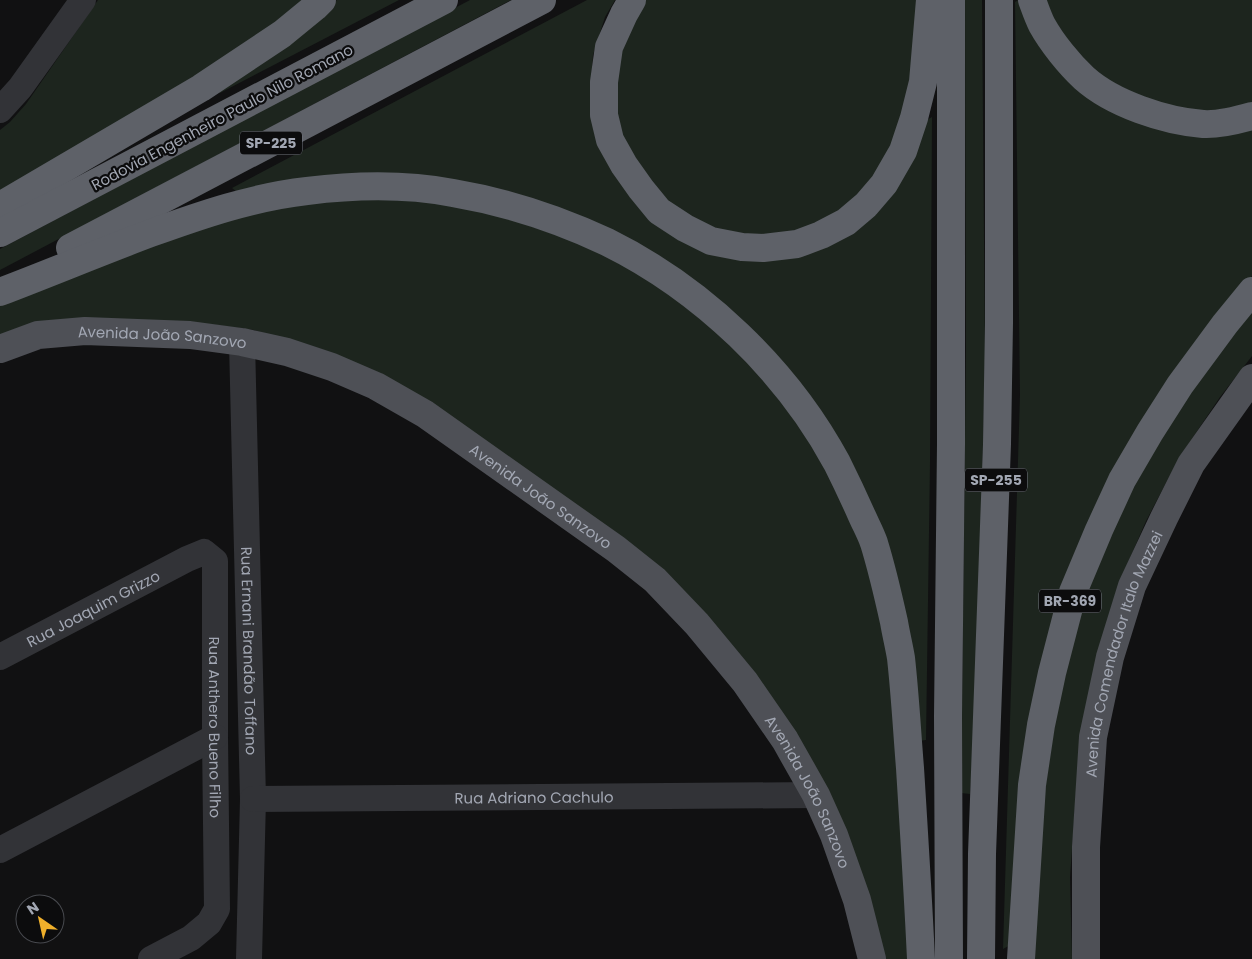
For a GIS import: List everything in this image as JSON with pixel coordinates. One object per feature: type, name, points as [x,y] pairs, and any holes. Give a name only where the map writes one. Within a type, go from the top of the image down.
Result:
[{"type":"highway","points":[[0,206],[201,88],[282,34],[322,0]]},
{"type":"highway","name":"Rodovia Engenheiro Paulo Nilo Romano","points":[[0,233],[444,0]]},
{"type":"highway","name":"SP-225","points":[[0,284],[542,0]]},
{"type":"highway","points":[[632,0],[609,47],[604,82],[604,114],[610,140],[624,165],[659,210],[685,228],[711,240],[742,247],[764,248],[797,244],[821,236],[838,227],[866,205],[884,184],[903,151],[923,82],[930,0]]},
{"type":"highway","name":"SP-255","points":[[949,959],[948,716],[951,444],[951,0]]},
{"type":"highway","name":"SP-255","points":[[981,959],[982,854],[997,444],[999,0]]},
{"type":"highway","points":[[1032,0],[1041,24],[1060,52],[1085,78],[1114,98],[1150,114],[1205,124],[1238,120],[1252,116]]},
{"type":"highway","points":[[0,292],[138,238],[224,208],[304,191],[350,187],[399,187],[450,192],[505,204],[554,220],[607,243],[651,267],[690,294],[729,326],[765,362],[797,401],[826,443],[850,488],[872,539],[888,594],[900,654],[916,849],[921,959]]},
{"type":"highway","name":"BR-369","points":[[1021,959],[1032,785],[1041,725],[1052,673],[1073,592],[1122,480],[1150,432],[1180,386],[1225,324],[1252,291]]},
{"type":"main road","name":"Avenida João Sanzovo","points":[[0,349],[38,335],[85,331],[190,335],[242,342],[286,352],[332,367],[376,386],[425,414],[616,549],[655,580],[697,624],[733,667],[785,740],[816,795],[834,835],[857,900],[872,959]]},
{"type":"main road","name":"Avenida Comendador Italo Mazzei","points":[[1086,959],[1086,847],[1093,737],[1110,657],[1132,586],[1191,464],[1250,386]]},
{"type":"street","points":[[0,110],[20,88],[83,0]]},
{"type":"street","name":"Rua Ernani Brandão Toffano","points":[[242,342],[253,799],[245,957]]},
{"type":"street","name":"Rua Anthero Bueno Filho","points":[[151,959],[192,938],[210,923],[217,910],[215,561],[204,552],[187,559]]},
{"type":"street","name":"Rua Joaquim Grizzo","points":[[0,658],[187,559]]},
{"type":"street","points":[[0,850],[215,737]]},
{"type":"street","name":"Rua Adriano Cachulo","points":[[253,799],[816,795]]},
{"type":"shaded area","points":[[98,0],[308,0],[191,80],[0,194],[0,130],[26,104]]},
{"type":"shaded area","points":[[337,0],[399,0],[220,93],[215,89],[311,23]]},
{"type":"shaded area","points":[[470,0],[511,0],[0,270],[0,249]]},
{"type":"shaded area","points":[[587,0],[615,0],[605,17],[593,55],[591,84],[669,230],[813,248],[925,121],[932,117],[926,740],[919,741],[911,671],[793,380],[532,201],[237,192],[232,188]]},
{"type":"shaded area","points":[[644,0],[920,0],[916,65],[896,141],[858,203],[781,240],[714,230],[660,198],[623,147],[612,81],[618,53]]},
{"type":"shaded area","points":[[965,0],[982,0],[985,359],[977,697],[970,794],[961,793],[966,350]]},
{"type":"shaded area","points":[[1020,0],[1085,90],[1252,128],[1252,276],[1182,365],[1091,523],[1014,943],[1003,949],[1020,395],[1015,2]]},
{"type":"shaded area","points":[[1046,0],[1252,0],[1252,108],[1206,115],[1168,110],[1102,77],[1074,49],[1055,21]]},
{"type":"shaded area","points":[[375,197],[420,201],[472,209],[562,237],[602,254],[644,277],[678,301],[718,333],[777,393],[824,463],[862,548],[880,604],[895,693],[908,959],[881,959],[876,934],[703,612],[293,342],[254,330],[209,324],[0,339],[0,306],[95,263],[268,206]]},
{"type":"shaded area","points":[[1252,305],[1252,356],[1220,397],[1179,458],[1146,521],[1120,581],[1077,779],[1070,877],[1072,959],[1031,959],[1039,830],[1063,668],[1097,559],[1161,431]]}]
